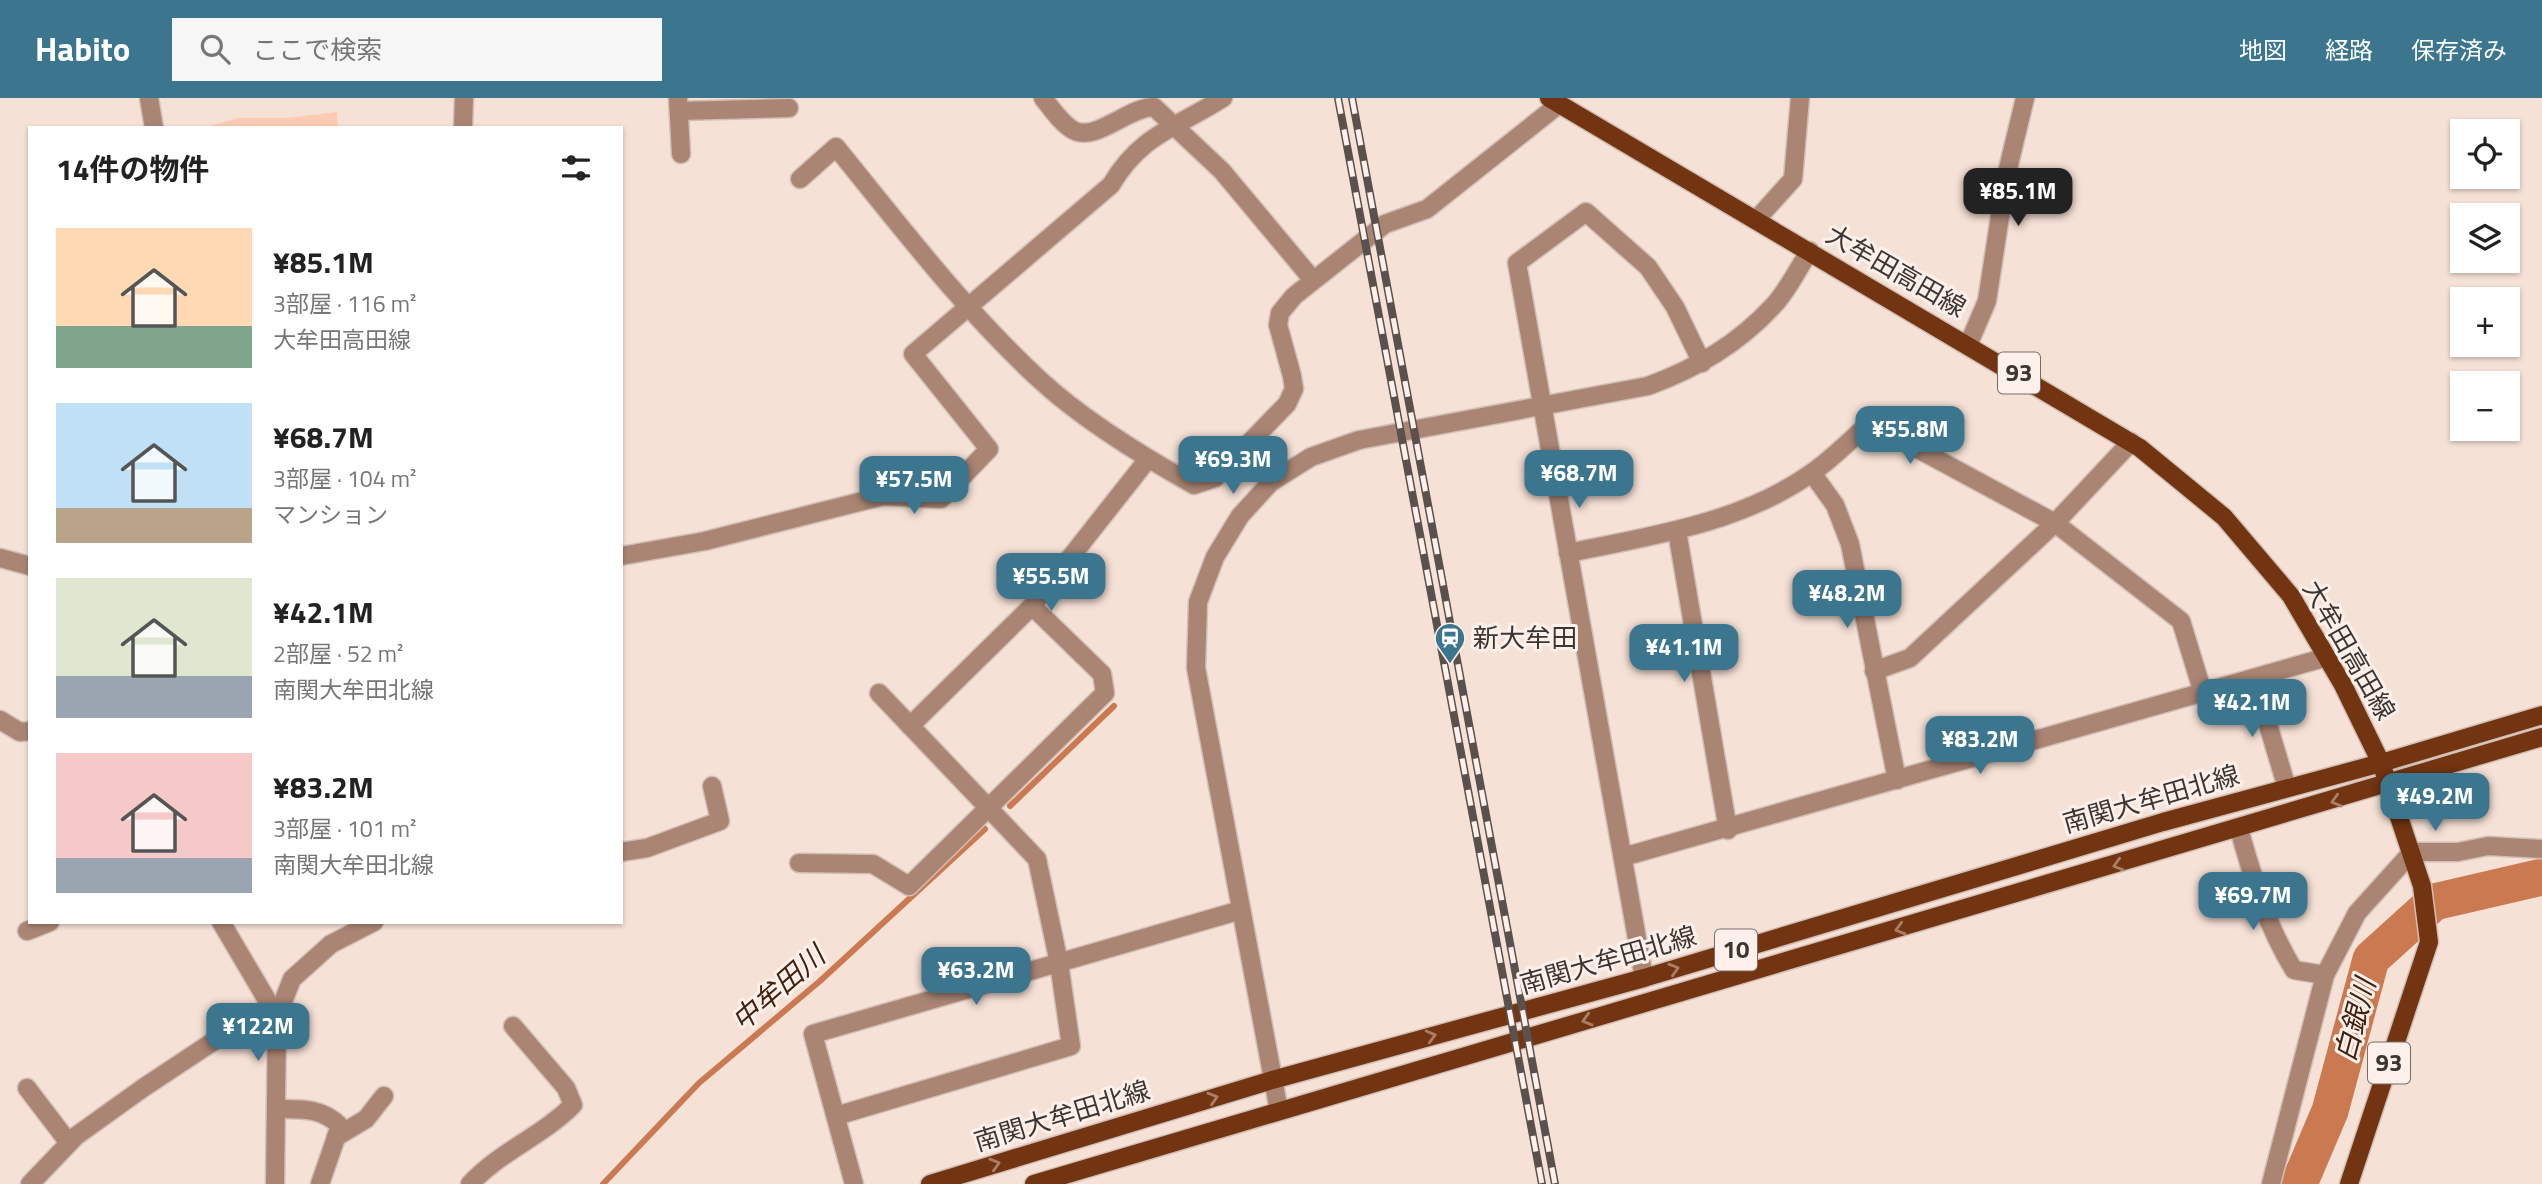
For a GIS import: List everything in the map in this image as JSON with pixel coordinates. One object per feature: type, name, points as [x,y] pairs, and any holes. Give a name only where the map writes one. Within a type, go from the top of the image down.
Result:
[{"type":"main road","name":"大牟田高田線","points":[[1553,101],[1969,343],[2131,442],[2224,517],[2291,596],[2327,657],[2381,763],[2422,886],[2429,942],[2349,1184]]},
{"type":"main road","name":"南関大牟田北線","points":[[930,1184],[1272,1080],[1644,978],[2542,715]]},
{"type":"main road","name":"南関大牟田北線","points":[[1034,1184],[2388,786],[2542,737]]},
{"type":"street","points":[[149,98],[154,126]]},
{"type":"street","points":[[463,126],[464,98]]},
{"type":"street","points":[[1043,98],[1074,132],[1090,134],[1142,107],[1154,107],[1222,171],[1313,280]]},
{"type":"street","points":[[623,556],[705,541],[883,496],[941,499],[989,449],[913,355],[1111,185],[1125,161],[1164,128],[1187,121],[1223,98]]},
{"type":"street","points":[[1756,220],[1793,179],[1800,98]]},
{"type":"street","points":[[1969,343],[1987,300],[2006,177],[2025,98]]},
{"type":"street","points":[[800,179],[836,147],[969,308],[1041,381],[1147,459],[1194,485],[1215,478],[1287,404],[1293,389],[1292,376],[1278,325],[1280,313],[1313,280],[1385,224],[1427,209],[1553,101]]},
{"type":"street","points":[[681,155],[678,104],[789,108]]},
{"type":"street","points":[[1644,978],[1517,263],[1586,212],[1648,267],[1675,307],[1702,363]]},
{"type":"street","points":[[1279,1111],[1196,668],[1198,602],[1214,556],[1240,516],[1271,482],[1311,457],[1359,440],[1648,386],[1702,363],[1738,338],[1776,304],[1810,251]]},
{"type":"street","points":[[1567,553],[1678,531],[1747,508],[1811,473],[1870,423],[2055,523],[2181,621],[2203,693]]},
{"type":"street","points":[[1874,671],[1910,658],[2055,523],[2131,442]]},
{"type":"street","points":[[910,726],[1032,606],[1147,459]]},
{"type":"street","points":[[1811,473],[1835,505],[1850,544],[1897,780]]},
{"type":"street","points":[[1678,531],[1728,830]]},
{"type":"street","points":[[0,558],[28,565]]},
{"type":"street","points":[[799,863],[873,864],[909,886],[990,810],[1105,693],[1101,674],[1032,606]]},
{"type":"street","points":[[1623,857],[1728,830],[2327,657]]},
{"type":"street","points":[[2254,678],[2287,788]]},
{"type":"street","points":[[836,1116],[1071,1046],[1059,963],[1037,859],[879,693]]},
{"type":"street","points":[[0,720],[20,732],[28,731]]},
{"type":"street","points":[[623,852],[647,848],[720,821],[712,786]]},
{"type":"street","points":[[2239,829],[2262,905],[2283,952],[2294,970],[2325,975]]},
{"type":"street","points":[[2271,1184],[2325,975],[2357,913],[2412,852],[2458,852],[2488,846],[2542,849]]},
{"type":"street","points":[[854,1184],[813,1034],[1241,910]]},
{"type":"street","points":[[27,931],[45,924]]},
{"type":"street","points":[[223,924],[277,1017]]},
{"type":"street","points":[[275,1184],[278,1109],[277,1017],[292,979],[331,944],[370,924]]},
{"type":"street","points":[[30,1184],[69,1143],[220,1037],[277,1017]]},
{"type":"street","points":[[470,1184],[492,1161],[541,1131],[573,1105],[566,1088],[513,1026]]},
{"type":"street","points":[[27,1088],[69,1143]]},
{"type":"street","points":[[337,1137],[366,1119],[384,1096]]},
{"type":"street","points":[[278,1109],[310,1109],[329,1116],[340,1126],[320,1184]]},
{"type":"shaded area","points":[[337,112],[338,126],[211,126],[238,118],[286,118]]},
{"type":"waterway","name":"中牟田川","points":[[1010,806],[1114,706]]},
{"type":"waterway","name":"中牟田川","points":[[603,1184],[699,1083],[820,981],[985,829]]},
{"type":"waterway","name":"白銀川","points":[[2299,1184],[2330,1111],[2371,959],[2434,902],[2542,877]]},
{"type":"railway","points":[[1338,98],[1542,1184]]},
{"type":"railway","points":[[1352,98],[1555,1184]]},
{"type":"place","name":"新大牟田","points":[[1450,665]]}]
